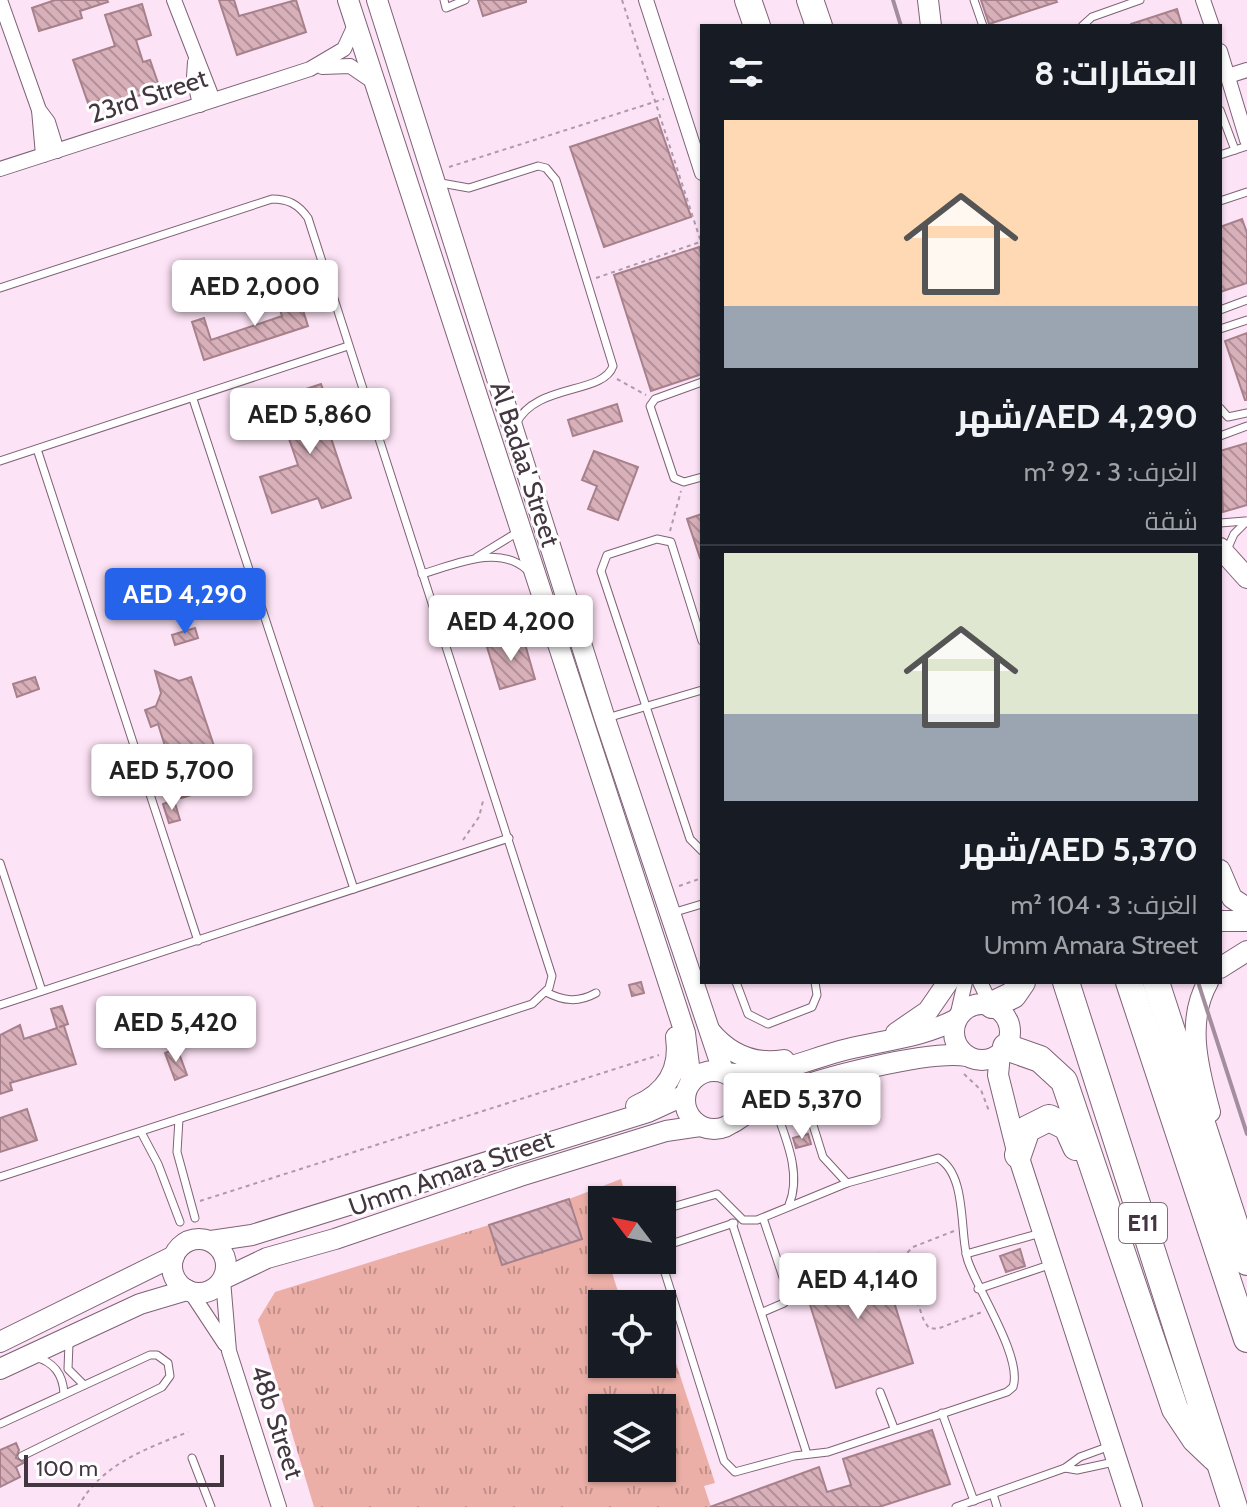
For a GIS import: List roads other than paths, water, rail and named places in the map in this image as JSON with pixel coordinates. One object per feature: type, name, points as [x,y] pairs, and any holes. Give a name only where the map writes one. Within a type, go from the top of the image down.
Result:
[{"type":"highway","points":[[748,0],[756,24]]},
{"type":"highway","points":[[810,0],[818,24]]},
{"type":"highway","points":[[988,997],[1013,995],[1021,984]]},
{"type":"highway","name":"E11","points":[[1067,984],[1234,1507]]},
{"type":"highway","name":"E11","points":[[1130,984],[1247,1339]]},
{"type":"highway","points":[[1157,984],[1247,1262]]},
{"type":"highway","points":[[1003,1051],[1040,1059],[1064,1081],[1175,1409],[1195,1439],[1220,1464]]},
{"type":"highway","points":[[1018,1155],[1023,1137],[1033,1123],[1049,1118],[1058,1119],[1071,1132],[1085,1173],[1104,1196]]},
{"type":"street","points":[[0,0],[39,110],[50,153]]},
{"type":"street","points":[[174,0],[195,62],[194,77],[206,102]]},
{"type":"street","name":"Al Badaa' Street","points":[[348,0],[518,531],[688,1045],[688,1089]]},
{"type":"street","name":"Al Badaa' Street","points":[[377,0],[605,719],[703,1020],[724,1072]]},
{"type":"street","points":[[646,0],[700,167]]},
{"type":"street","points":[[928,0],[931,24]]},
{"type":"street","points":[[1203,0],[1211,24]]},
{"type":"street","name":"23rd Street","points":[[0,169],[310,69],[344,49],[356,23]]},
{"type":"street","points":[[1222,57],[1247,143]]},
{"type":"street","name":"23rd Street","points":[[310,69],[350,66],[375,83]]},
{"type":"street","points":[[1230,81],[1247,70]]},
{"type":"street","points":[[1230,81],[1247,80]]},
{"type":"street","points":[[518,531],[530,531],[536,537],[553,585],[567,601]]},
{"type":"street","points":[[1223,551],[1247,578]]},
{"type":"street","points":[[1222,875],[1232,898],[1247,908]]},
{"type":"street","points":[[1222,921],[1247,921]]},
{"type":"street","points":[[1222,967],[1247,951]]},
{"type":"street","points":[[592,1127],[656,1095],[672,1076],[678,1049],[666,982]]},
{"type":"street","points":[[877,1042],[917,1021],[938,1000],[947,984]]},
{"type":"street","points":[[965,984],[953,1035],[966,1062],[985,1081],[1018,1155]]},
{"type":"street","points":[[1207,984],[1199,1002],[1196,1038],[1198,1062],[1220,1150],[1219,1175]]},
{"type":"street","points":[[1003,1051],[985,1060],[966,1062],[930,1055],[801,1087],[714,1130],[700,1126],[686,1110],[688,1089],[704,1073],[761,1075],[843,1050],[921,1034],[957,1018],[988,997],[1009,1023],[998,1075],[1018,1155],[1132,1507]]},
{"type":"street","points":[[703,1020],[725,1046],[757,1061],[843,1050]]},
{"type":"street","points":[[724,1072],[738,1084],[743,1099],[734,1122]]},
{"type":"street","name":"Umm Amara Street","points":[[211,1241],[252,1235],[648,1112],[688,1089]]},
{"type":"street","name":"Umm Amara Street","points":[[223,1280],[267,1258],[335,1239],[520,1176],[666,1131],[700,1126]]},
{"type":"street","points":[[0,1342],[174,1256],[188,1241],[211,1241],[224,1254],[226,1271],[223,1280],[208,1292],[188,1291],[140,1304],[0,1369]]},
{"type":"street","points":[[174,1256],[174,1276],[188,1291]]},
{"type":"street","name":"48b Street","points":[[223,1280],[229,1351],[279,1507]]},
{"type":"street","name":"48b Street","points":[[188,1291],[229,1351]]},
{"type":"lane","points":[[444,0],[446,8],[465,0]]},
{"type":"lane","points":[[974,0],[982,24]]},
{"type":"lane","points":[[1084,24],[1092,17],[1140,0]]},
{"type":"lane","points":[[1222,115],[1235,150]]},
{"type":"lane","points":[[1222,154],[1247,143]]},
{"type":"lane","points":[[432,175],[450,186],[469,188],[531,167],[546,168],[556,180],[612,361],[609,375],[537,399],[521,414],[513,430]]},
{"type":"lane","points":[[1222,200],[1247,192]]},
{"type":"lane","points":[[0,288],[272,199],[293,203],[308,218],[552,976],[546,992],[532,1004],[0,1177]]},
{"type":"lane","points":[[1222,309],[1247,300]]},
{"type":"lane","points":[[1222,328],[1247,320]]},
{"type":"lane","points":[[0,461],[348,346]]},
{"type":"lane","points":[[700,383],[655,399],[650,409],[671,474],[684,482],[700,478]]},
{"type":"lane","points":[[193,399],[354,889]]},
{"type":"lane","points":[[1222,410],[1228,417],[1247,413]]},
{"type":"lane","points":[[1222,435],[1247,426]]},
{"type":"lane","points":[[37,449],[198,941]]},
{"type":"lane","points":[[1222,523],[1247,520]]},
{"type":"lane","points":[[1223,551],[1247,520]]},
{"type":"lane","points":[[422,574],[472,559],[518,531]]},
{"type":"lane","points":[[700,634],[674,546],[667,539],[657,539],[607,555],[601,571],[690,839],[700,849]]},
{"type":"lane","points":[[472,559],[507,558],[533,575]]},
{"type":"lane","points":[[605,719],[700,691]]},
{"type":"lane","points":[[0,1005],[509,838]]},
{"type":"lane","points":[[0,863],[42,991]]},
{"type":"lane","points":[[670,914],[700,905]]},
{"type":"lane","points":[[737,984],[748,1014],[768,1024],[812,1007],[817,995],[815,984]]},
{"type":"lane","points":[[546,992],[560,999],[575,1000],[596,993]]},
{"type":"lane","points":[[801,1087],[823,1157],[847,1183]]},
{"type":"lane","points":[[772,1099],[795,1176],[789,1205]]},
{"type":"lane","points":[[179,1119],[177,1152],[195,1218]]},
{"type":"lane","points":[[141,1132],[158,1164],[180,1222]]},
{"type":"lane","points":[[665,1274],[727,1466],[741,1472],[807,1454],[828,1452],[1013,1387],[1014,1372],[992,1308],[978,1289],[966,1254],[966,1227],[949,1168],[938,1158],[847,1183],[763,1218],[732,1223],[676,1242]]},
{"type":"lane","points":[[676,1206],[717,1194],[743,1220]]},
{"type":"lane","points":[[763,1218],[789,1295],[784,1303],[763,1312]]},
{"type":"lane","points":[[732,1223],[807,1454]]},
{"type":"lane","points":[[966,1254],[1043,1233]]},
{"type":"lane","points":[[978,1289],[1053,1264]]},
{"type":"lane","points":[[71,1336],[66,1362],[72,1375],[84,1385]]},
{"type":"lane","points":[[29,1355],[55,1367],[62,1380],[64,1394]]},
{"type":"lane","points":[[0,1424],[150,1355],[163,1358],[171,1369],[162,1387],[22,1456]]},
{"type":"lane","points":[[880,1392],[894,1428]]},
{"type":"lane","points":[[942,1413],[974,1501]]},
{"type":"lane","points":[[956,1507],[1065,1468],[1080,1457],[1115,1453]]},
{"type":"lane","points":[[1065,1468],[1083,1469],[1115,1453]]},
{"type":"lane","points":[[192,1458],[211,1507]]},
{"type":"lane","points":[[993,1494],[997,1507]]},
{"type":"railway","points":[[893,0],[900,24]]},
{"type":"railway","points":[[1199,984],[1247,1134]]}]
